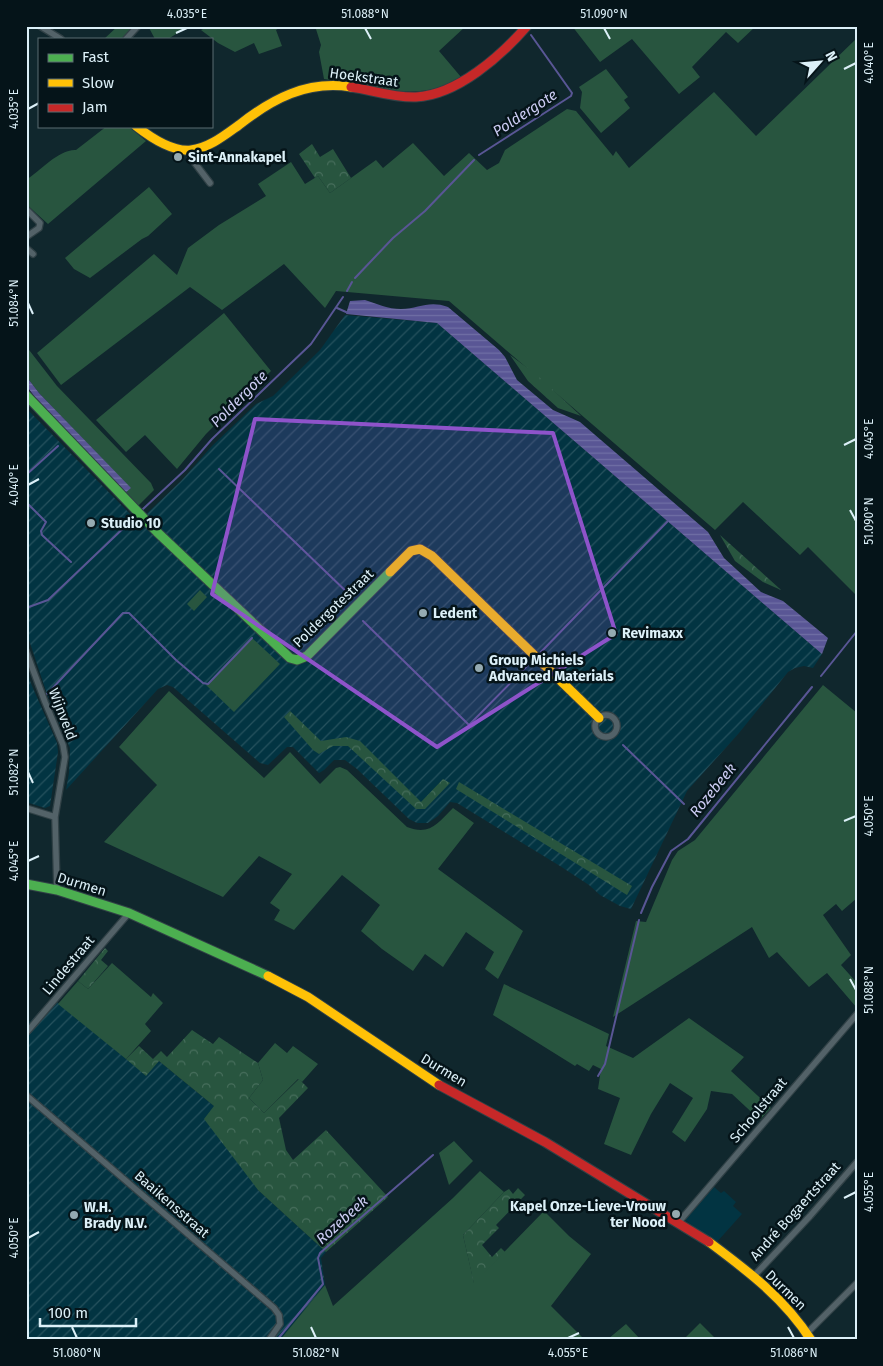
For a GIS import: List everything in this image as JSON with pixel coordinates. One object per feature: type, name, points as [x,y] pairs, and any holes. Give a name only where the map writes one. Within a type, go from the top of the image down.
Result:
[{"type":"street","points":[[40,26],[59,38]]},
{"type":"street","points":[[127,38],[138,26]]},
{"type":"street","name":"Hoekstraat","points":[[189,150],[202,147],[220,138],[275,101],[311,87],[332,84],[400,97],[425,97],[447,90],[466,81],[527,26]]},
{"type":"street","points":[[139,128],[162,142],[176,148],[189,150],[191,158],[210,183]]},
{"type":"street","points":[[26,209],[40,223],[39,228],[26,237]]},
{"type":"street","points":[[26,248],[33,254]]},
{"type":"street","name":"Poldergotestraat","points":[[26,395],[158,532],[290,658],[297,660],[306,656],[410,551],[420,549],[432,556],[599,718]]},
{"type":"street","name":"Wijnveld","points":[[26,650],[65,757],[55,817],[57,890]]},
{"type":"street","points":[[26,808],[55,817]]},
{"type":"street","name":"Durmen","points":[[26,884],[57,890],[129,913],[252,968],[308,997],[440,1085],[545,1142],[705,1240],[782,1303],[795,1316],[809,1336]]},
{"type":"street","name":"Lindestraat","points":[[26,1033],[129,913]]},
{"type":"street","name":"Schoolstraat","points":[[678,1223],[857,1014]]},
{"type":"street","name":"Baaikensstraat","points":[[26,1095],[274,1308],[279,1315],[280,1324],[268,1340]]},
{"type":"street","name":"André Bogaertstraat","points":[[752,1277],[810,1216],[857,1162]]},
{"type":"street","points":[[809,1336],[857,1283]]},
{"type":"highlighted area","points":[[255,419],[553,433],[616,634],[437,747],[212,594]]},
{"type":"shaded area","points":[[365,300],[396,309],[435,304],[448,307],[499,350],[505,357],[517,380],[553,410],[580,422],[708,532],[724,558],[761,592],[783,601],[828,638],[822,654],[437,323],[346,314],[350,301]]},
{"type":"shaded area","points":[[345,315],[437,323],[822,654],[813,668],[804,666],[788,672],[739,733],[687,791],[631,909],[620,906],[600,895],[589,885],[560,866],[457,803],[450,802],[438,816],[428,823],[417,823],[409,819],[357,769],[345,760],[334,760],[319,773],[293,747],[287,747],[268,765],[260,763],[173,687],[167,685],[158,689],[66,790],[70,748],[47,694],[26,631],[26,408],[138,522],[256,404],[273,396],[320,350]]},
{"type":"shaded area","points":[[26,376],[39,393],[131,488],[125,493],[37,400],[26,385]]},
{"type":"shaded area","points":[[26,670],[57,743],[58,752],[50,806],[45,808],[26,802]]},
{"type":"shaded area","points":[[52,998],[146,1075],[159,1061],[214,1106],[258,1190],[326,1252],[321,1258],[325,1285],[280,1340],[26,1340],[26,1019],[30,1022]]},
{"type":"shaded area","points":[[714,1187],[721,1193],[724,1191],[736,1202],[733,1206],[742,1214],[716,1243],[685,1220]]},
{"type":"green space","points":[[118,26],[134,26],[123,38],[105,38]]},
{"type":"green space","points":[[148,26],[189,26],[170,38],[154,38]]},
{"type":"green space","points":[[204,26],[282,26],[276,30],[282,46],[259,54],[254,43],[235,52],[218,43],[201,30],[205,28]]},
{"type":"green space","points":[[315,26],[466,26],[439,51],[461,77],[429,90],[412,92],[394,91],[324,79],[319,52],[321,45]]},
{"type":"green space","points":[[572,26],[756,26],[738,43],[726,32],[692,67],[700,77],[679,94],[632,39],[600,62]]},
{"type":"green space","points":[[857,38],[857,596],[808,547],[800,555],[743,502],[715,530],[449,301],[336,291],[325,308],[284,264],[222,310],[190,287],[61,385],[37,353],[154,254],[177,275],[188,248],[219,225],[266,196],[258,184],[291,162],[305,184],[318,176],[330,193],[376,160],[383,168],[413,143],[444,176],[469,153],[487,170],[499,163],[505,150],[567,109],[576,111],[613,156],[616,151],[629,168],[714,92],[756,136]]},
{"type":"green space","points":[[606,69],[628,97],[624,100],[630,108],[601,133],[580,108],[582,92],[579,87]]},
{"type":"green space","points":[[104,128],[130,128],[146,141],[48,224],[26,204],[26,180],[56,157],[76,150]]},
{"type":"green space","points":[[312,144],[320,157],[333,149],[351,178],[330,193],[318,176],[315,178],[299,154]]},
{"type":"green space","points":[[149,187],[172,214],[148,236],[90,278],[74,269],[65,258]]},
{"type":"green space","points":[[224,313],[271,371],[206,434],[177,469],[145,435],[126,452],[96,420]]},
{"type":"green space","points":[[26,346],[57,386],[151,483],[154,490],[138,506],[125,493],[130,488],[39,393],[26,376]]},
{"type":"green space","points":[[510,355],[537,375],[581,416],[558,408],[528,381]]},
{"type":"green space","points":[[720,535],[781,590],[763,582],[735,561]]},
{"type":"green space","points":[[200,590],[207,597],[194,611],[187,604]]},
{"type":"green space","points":[[252,638],[280,664],[234,712],[206,685]]},
{"type":"green space","points":[[823,685],[857,713],[857,898],[842,911],[836,904],[823,915],[851,955],[841,965],[857,983],[857,1008],[827,973],[809,987],[777,952],[769,958],[752,927],[613,1017],[636,921],[646,922],[672,860],[678,851],[695,840]]},
{"type":"green space","points":[[169,691],[264,778],[290,752],[320,784],[336,768],[340,767],[347,770],[407,827],[422,830],[428,829],[438,823],[453,808],[474,823],[438,869],[523,931],[498,979],[485,969],[494,952],[466,932],[443,967],[425,954],[413,971],[361,931],[380,905],[342,875],[294,930],[274,920],[280,910],[270,903],[292,874],[259,856],[223,897],[104,842],[157,785],[119,747]]},
{"type":"green space","points":[[290,711],[321,741],[346,737],[360,741],[421,802],[443,779],[450,783],[425,809],[416,809],[348,746],[333,746],[319,754],[313,750],[284,717]]},
{"type":"green space","points":[[459,782],[632,886],[627,895],[456,789]]},
{"type":"green space","points":[[105,948],[108,951],[101,960],[108,966],[88,989],[78,981]]},
{"type":"green space","points":[[112,963],[151,997],[153,993],[163,1003],[145,1024],[151,1031],[126,1059],[58,1004],[78,981],[88,989]]},
{"type":"green space","points":[[504,984],[609,1034],[606,1046],[633,1058],[689,1018],[744,1057],[731,1071],[771,1108],[760,1120],[732,1094],[711,1091],[707,1109],[685,1142],[672,1132],[693,1098],[670,1083],[651,1114],[631,1155],[604,1144],[620,1098],[598,1089],[601,1069],[593,1065],[589,1071],[577,1064],[575,1066],[493,1015]]},
{"type":"green space","points":[[192,1030],[213,1044],[219,1037],[258,1063],[263,1080],[249,1098],[264,1113],[299,1079],[308,1088],[279,1118],[286,1150],[293,1160],[326,1130],[388,1197],[326,1252],[258,1190],[204,1119],[214,1106],[159,1061],[146,1076],[126,1059],[139,1046],[153,1059],[161,1051],[167,1057]]},
{"type":"green space","points":[[275,1043],[287,1053],[293,1046],[318,1064],[302,1082],[298,1079],[264,1113],[249,1098],[263,1080],[258,1063]]},
{"type":"green space","points":[[454,1141],[473,1161],[449,1185],[439,1153]]},
{"type":"green space","points":[[480,1171],[504,1192],[463,1235],[474,1283],[544,1211],[569,1236],[591,1254],[551,1306],[583,1338],[581,1340],[280,1340],[325,1285],[333,1306],[453,1198]]},
{"type":"green space","points":[[518,1188],[525,1195],[496,1225],[499,1228],[482,1245],[492,1257],[501,1248],[505,1252],[474,1284],[463,1235],[504,1192],[509,1189],[513,1194]]},
{"type":"green space","points":[[700,1323],[717,1340],[683,1340]]},
{"type":"green space","points":[[626,1324],[641,1340],[608,1339]]},
{"type":"waterway","name":"Poldergote","points":[[479,155],[571,96],[572,93],[531,35]]},
{"type":"waterway","name":"Poldergote","points":[[355,278],[393,238],[425,211],[474,160]]},
{"type":"waterway","name":"Poldergote","points":[[347,291],[352,282]]},
{"type":"waterway","name":"Poldergote","points":[[143,509],[185,470],[212,439],[311,344],[343,297]]},
{"type":"waterway","points":[[337,308],[346,312]]},
{"type":"waterway","points":[[26,475],[58,446]]},
{"type":"waterway","points":[[219,469],[352,597]]},
{"type":"waterway","points":[[26,502],[46,522],[41,531],[42,535],[71,562]]},
{"type":"waterway","name":"Poldergote","points":[[26,608],[48,600],[132,520]]},
{"type":"waterway","points":[[540,653],[668,521]]},
{"type":"waterway","points":[[47,694],[123,613],[129,613],[176,660],[203,683],[208,684],[252,638]]},
{"type":"waterway","points":[[363,621],[469,725],[529,664]]},
{"type":"waterway","name":"Rozebeek","points":[[821,676],[857,631]]},
{"type":"waterway","name":"Rozebeek","points":[[641,913],[671,851],[688,839],[812,687]]},
{"type":"waterway","points":[[623,745],[684,804]]},
{"type":"waterway","name":"Rozebeek","points":[[598,1076],[605,1064],[639,920]]},
{"type":"waterway","name":"Rozebeek","points":[[277,1340],[323,1284],[318,1258],[320,1253],[433,1155]]},
{"type":"traffic: fast","points":[[26,395],[157,532],[290,658],[297,660],[307,656],[390,572]]},
{"type":"traffic: fast","points":[[26,884],[57,890],[129,913],[268,976]]},
{"type":"traffic: slow","points":[[139,128],[155,139],[177,149],[198,149],[217,140],[264,107],[291,94],[320,86],[351,87]]},
{"type":"traffic: slow","points":[[390,572],[411,551],[420,549],[432,556],[599,718]]},
{"type":"traffic: slow","points":[[268,976],[308,997],[439,1085]]},
{"type":"traffic: slow","points":[[709,1242],[765,1286],[790,1311],[811,1340]]},
{"type":"traffic: jam","points":[[351,87],[408,97],[431,95],[462,82],[477,72],[527,26]]},
{"type":"traffic: jam","points":[[439,1085],[545,1142],[709,1242]]},
{"type":"place","name":"Sint-Annakapel","points":[[178,157]]},
{"type":"place","name":"Studio 10","points":[[91,523]]},
{"type":"place","name":"Ledent","points":[[423,613]]},
{"type":"place","name":"Revimaxx","points":[[612,633]]},
{"type":"place","name":"Group Michiels Advanced Materials","points":[[479,668]]},
{"type":"place","name":"Kapel Onze-Lieve-Vrouw ter Nood","points":[[676,1214]]},
{"type":"place","name":"W.H. Brady N.V.","points":[[74,1215]]}]
